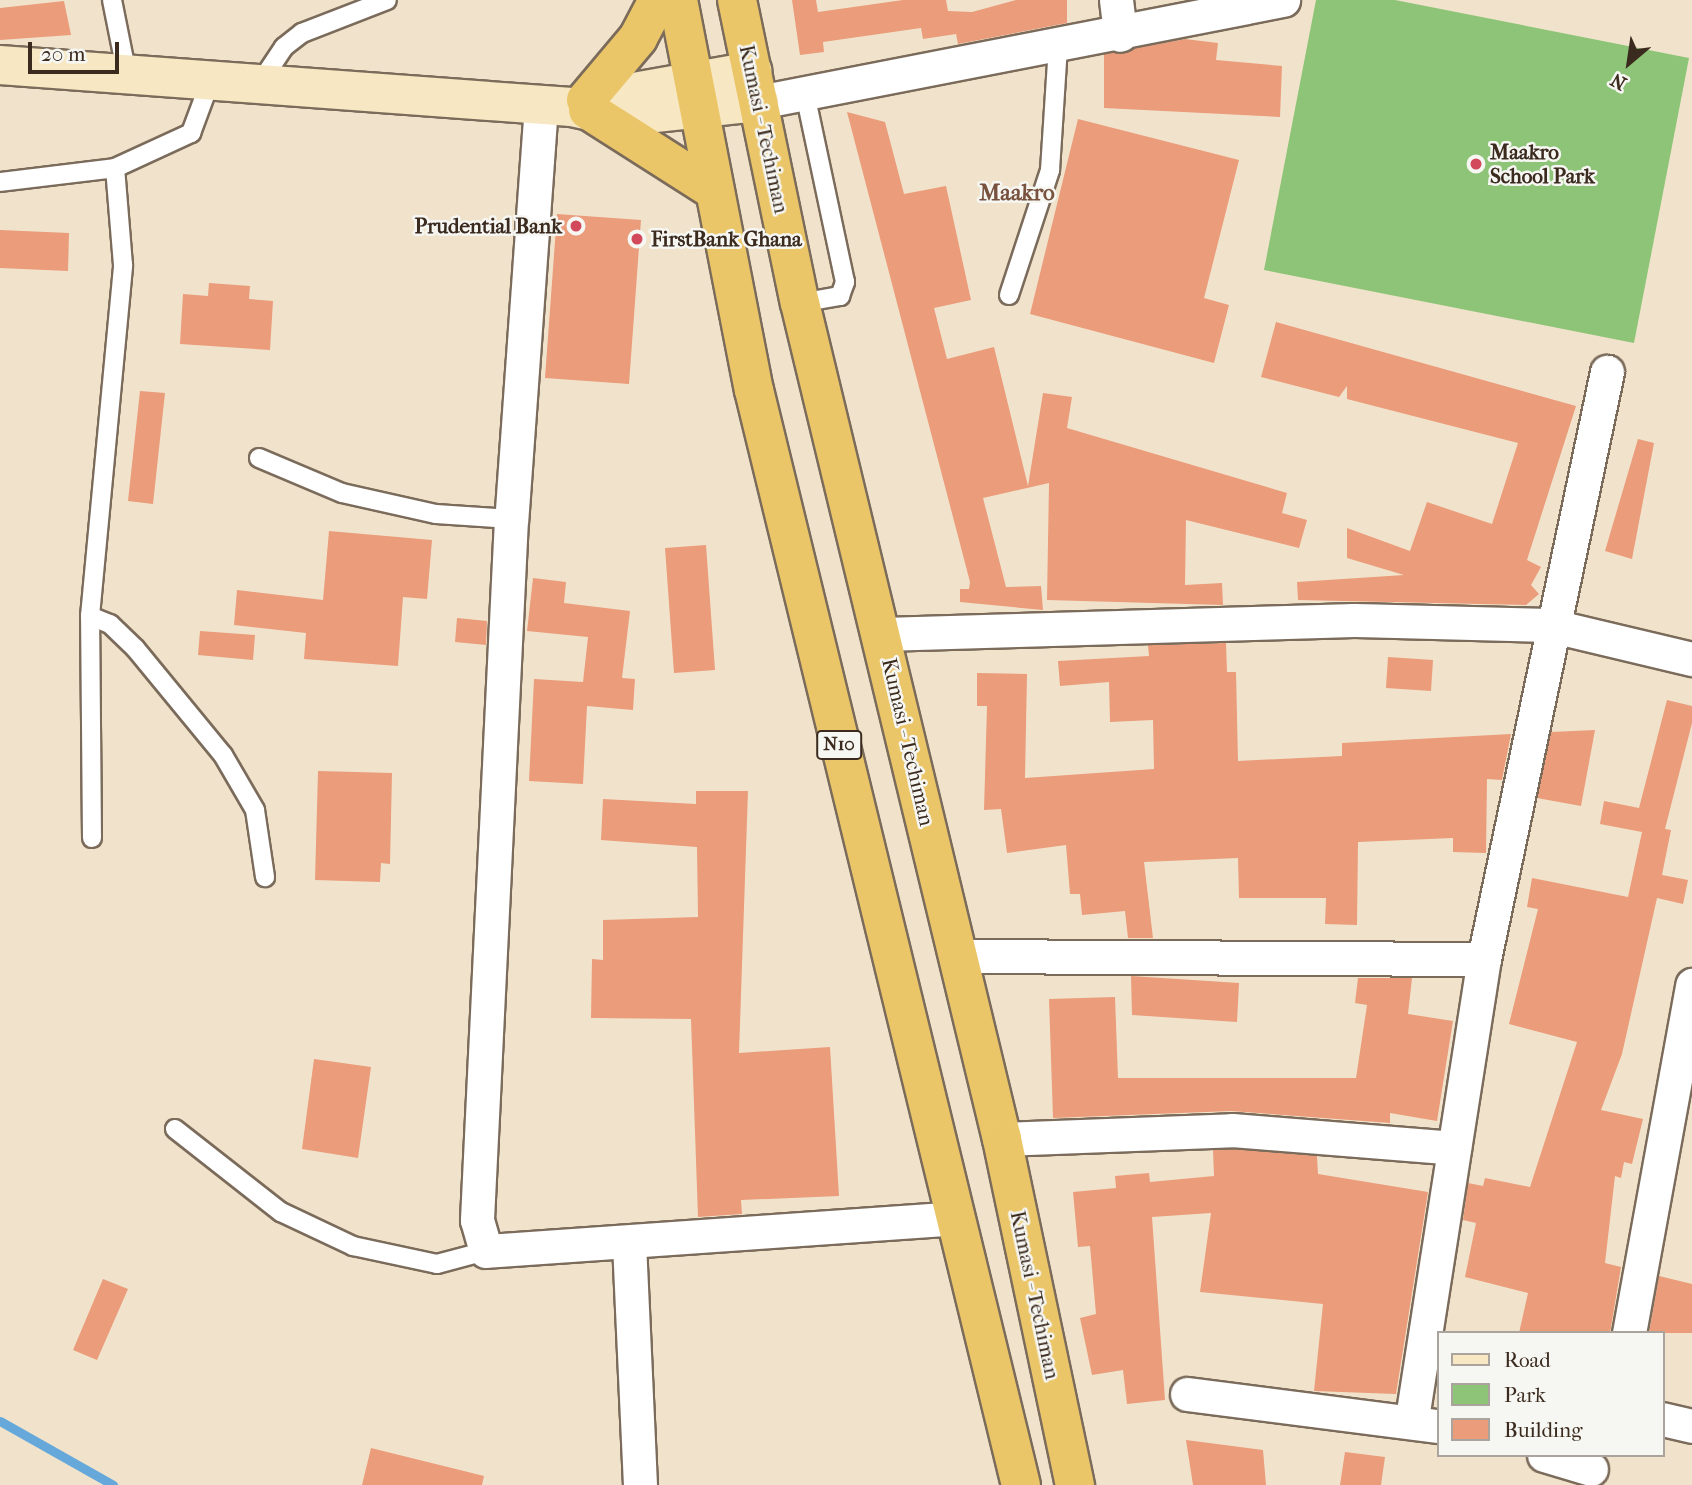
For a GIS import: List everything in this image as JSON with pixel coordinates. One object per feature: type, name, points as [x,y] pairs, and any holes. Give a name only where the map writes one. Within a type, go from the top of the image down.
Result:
[{"type":"highway","points":[[659,0],[638,38],[572,106],[712,190]]},
{"type":"highway","name":"N10","points":[[678,0],[693,97],[754,390],[953,1218],[1021,1485]]},
{"type":"highway","name":"Kumasi - Techiman","points":[[737,0],[800,303],[883,634],[1002,1139],[1075,1485]]},
{"type":"street","points":[[1116,0],[1120,35]]},
{"type":"street","points":[[0,65],[572,106],[693,97],[755,86],[805,94],[1120,35],[1283,0]]},
{"type":"street","points":[[572,106],[511,519],[477,1220],[486,1251],[953,1218]]},
{"type":"street","points":[[1187,1394],[1425,1422],[1454,1148],[1484,959],[1549,625],[1607,372]]},
{"type":"street","points":[[883,634],[1354,620],[1549,625],[1692,659]]},
{"type":"street","points":[[957,956],[1484,959]]},
{"type":"street","points":[[1629,1331],[1692,985]]},
{"type":"street","points":[[1002,1139],[1232,1130],[1454,1148]]},
{"type":"street","points":[[628,1243],[640,1485]]},
{"type":"street","points":[[1664,1419],[1692,1426]]},
{"type":"street","points":[[1550,1457],[1592,1470]]},
{"type":"lane","points":[[112,0],[127,75]]},
{"type":"lane","points":[[259,85],[285,47],[302,33],[387,0]]},
{"type":"lane","points":[[1009,295],[1050,170],[1058,47]]},
{"type":"lane","points":[[0,182],[116,168],[191,133],[210,82]]},
{"type":"lane","points":[[800,303],[840,296],[845,282],[805,94]]},
{"type":"lane","points":[[92,838],[90,616],[123,265],[116,168]]},
{"type":"lane","points":[[259,458],[342,493],[436,514],[511,519]]},
{"type":"lane","points":[[90,616],[110,624],[135,648],[223,755],[255,810],[265,877]]},
{"type":"lane","points":[[175,1129],[281,1212],[353,1246],[438,1264],[486,1251]]},
{"type":"green space","name":"Maakro School Park","points":[[1316,0],[1395,0],[1689,58],[1634,343],[1264,270]]},
{"type":"building","points":[[792,0],[816,0],[818,12],[903,0],[946,0],[948,11],[972,12],[1016,0],[1067,0],[1067,23],[958,44],[956,34],[923,39],[921,28],[823,42],[824,52],[800,55]]},
{"type":"building","points":[[64,1],[71,35],[0,40],[0,8]]},
{"type":"building","points":[[1185,39],[1218,43],[1216,60],[1282,66],[1280,117],[1104,108],[1104,54]]},
{"type":"building","points":[[847,112],[885,122],[904,194],[946,186],[971,300],[934,308],[947,359],[994,347],[1028,486],[1043,393],[1072,397],[1067,428],[1287,493],[1282,513],[1307,520],[1299,548],[1186,520],[1185,585],[1222,583],[1223,605],[1047,600],[1049,483],[983,498],[1006,587],[1041,586],[1043,610],[960,602],[960,589],[969,589],[970,582]]},
{"type":"building","points":[[1078,119],[1239,160],[1204,298],[1229,305],[1214,363],[1030,314]]},
{"type":"building","points":[[557,214],[641,220],[629,384],[545,378]]},
{"type":"building","points":[[0,230],[69,233],[68,271],[0,268]]},
{"type":"building","points":[[209,283],[250,286],[249,299],[273,301],[270,350],[180,344],[183,294],[208,296]]},
{"type":"building","points":[[1276,322],[1576,406],[1527,560],[1541,567],[1531,585],[1539,594],[1526,605],[1298,600],[1297,582],[1404,575],[1347,558],[1347,528],[1410,551],[1427,502],[1492,524],[1518,443],[1347,399],[1347,386],[1339,397],[1261,377]]},
{"type":"building","points":[[140,391],[165,393],[153,504],[128,501]]},
{"type":"building","points":[[1638,439],[1654,443],[1632,559],[1605,551]]},
{"type":"building","points":[[329,531],[432,540],[427,599],[403,597],[398,666],[304,659],[306,633],[234,625],[237,590],[323,600]]},
{"type":"building","points":[[706,545],[715,670],[674,673],[665,548]]},
{"type":"building","points":[[533,578],[566,582],[564,603],[630,611],[622,678],[635,679],[633,710],[587,706],[583,784],[529,781],[534,679],[583,682],[588,637],[527,631]]},
{"type":"building","points":[[457,618],[487,621],[486,645],[455,642]]},
{"type":"building","points":[[200,631],[255,635],[253,660],[198,655]]},
{"type":"building","points":[[1226,643],[1227,672],[1236,672],[1238,761],[1342,756],[1342,743],[1511,734],[1502,780],[1487,779],[1486,853],[1453,852],[1453,838],[1358,842],[1357,925],[1325,924],[1326,898],[1239,898],[1238,858],[1144,862],[1153,938],[1128,938],[1125,911],[1082,915],[1080,894],[1070,894],[1066,845],[1007,853],[1001,809],[984,810],[987,706],[977,706],[977,673],[1027,674],[1025,778],[1154,769],[1153,720],[1110,722],[1109,682],[1060,686],[1058,661],[1149,656],[1148,645]]},
{"type":"building","points":[[1388,657],[1433,660],[1431,691],[1386,688]]},
{"type":"building","points":[[1667,700],[1692,706],[1692,723],[1665,829],[1671,830],[1662,875],[1688,880],[1683,904],[1657,898],[1622,1054],[1601,1110],[1643,1119],[1632,1164],[1624,1162],[1621,1178],[1615,1176],[1605,1263],[1621,1267],[1610,1331],[1519,1331],[1528,1293],[1465,1277],[1476,1223],[1463,1220],[1468,1183],[1483,1186],[1485,1178],[1530,1187],[1577,1042],[1509,1024],[1538,909],[1527,907],[1532,878],[1628,897],[1642,832],[1600,824],[1604,801],[1639,808]]},
{"type":"building","points":[[1595,730],[1581,806],[1537,798],[1551,732]]},
{"type":"building","points":[[318,771],[392,773],[390,864],[381,863],[380,882],[315,880]]},
{"type":"building","points":[[696,791],[748,791],[739,1053],[830,1047],[839,1196],[741,1200],[742,1214],[698,1217],[691,1019],[591,1018],[592,959],[603,960],[603,920],[698,917],[697,847],[601,840],[603,799],[696,804]]},
{"type":"building","points":[[1131,976],[1239,983],[1237,1022],[1132,1015]]},
{"type":"building","points":[[1358,978],[1412,978],[1408,1014],[1453,1021],[1437,1121],[1390,1113],[1390,1123],[1231,1111],[1053,1118],[1049,999],[1115,997],[1118,1078],[1356,1078],[1367,1005],[1355,1003]]},
{"type":"building","points":[[314,1059],[371,1067],[358,1158],[302,1149]]},
{"type":"building","points":[[1213,1150],[1317,1156],[1318,1174],[1428,1192],[1396,1394],[1314,1391],[1323,1304],[1200,1292],[1211,1213],[1152,1217],[1165,1400],[1127,1404],[1123,1370],[1092,1375],[1080,1318],[1096,1314],[1090,1246],[1078,1247],[1073,1192],[1116,1188],[1115,1176],[1149,1173],[1150,1182],[1214,1176]]},
{"type":"building","points":[[1659,1276],[1692,1284],[1692,1333],[1649,1331]]},
{"type":"building","points":[[103,1279],[128,1289],[97,1360],[73,1350]]},
{"type":"building","points":[[1186,1440],[1263,1450],[1266,1485],[1193,1485]]},
{"type":"building","points":[[371,1448],[484,1476],[482,1485],[362,1485]]},
{"type":"building","points":[[1345,1452],[1385,1457],[1381,1485],[1340,1485]]},
{"type":"waterway","points":[[0,1421],[113,1485]]},
{"type":"place","name":"Maakro School Park","points":[[1476,164]]},
{"type":"place","name":"Prudential Bank","points":[[576,226]]},
{"type":"place","name":"FirstBank Ghana","points":[[637,239]]},
{"type":"district","name":"Maakro","points":[[1017,193]]}]
